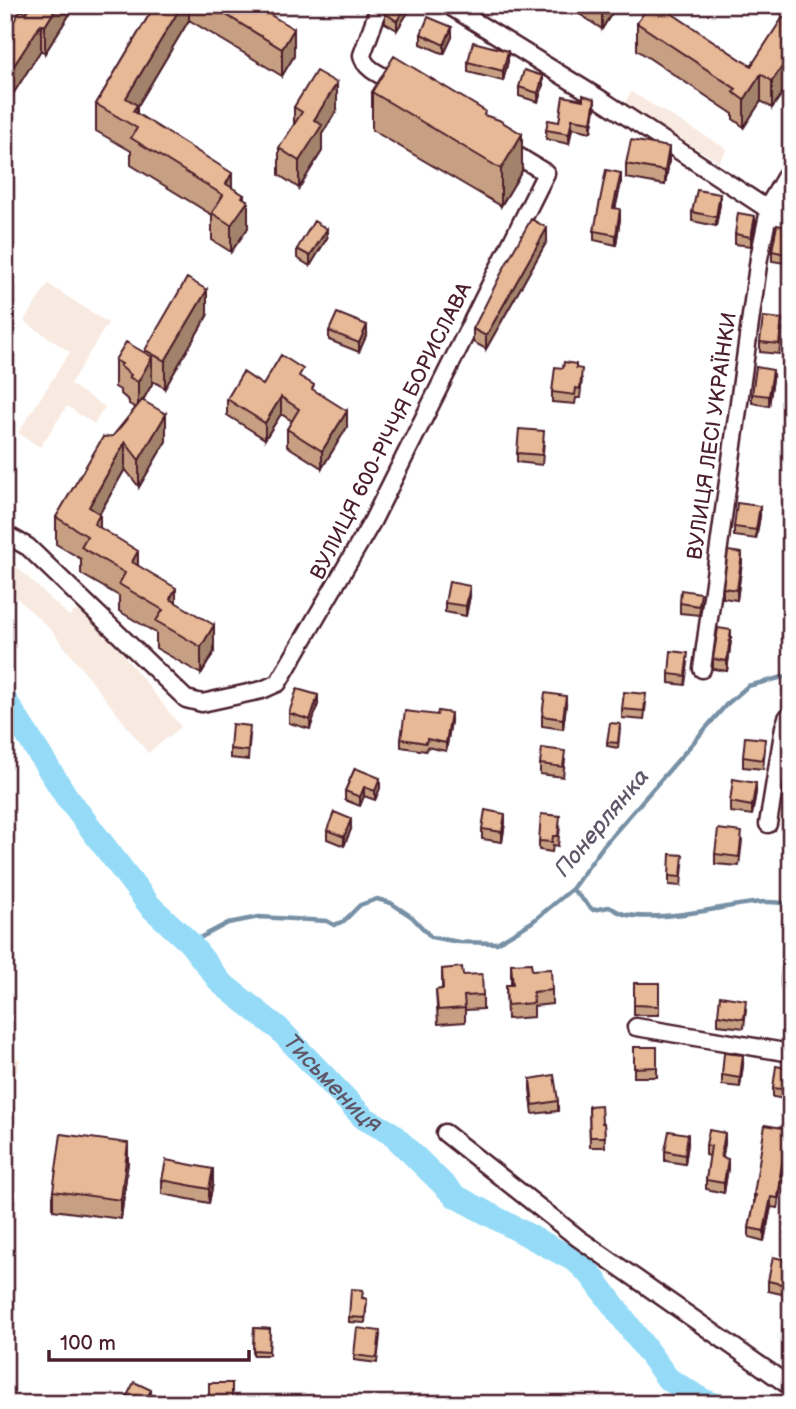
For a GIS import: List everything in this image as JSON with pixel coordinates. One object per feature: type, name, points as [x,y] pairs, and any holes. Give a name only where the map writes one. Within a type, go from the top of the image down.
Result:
[{"type":"street","points":[[380,5],[362,55],[363,61],[368,67],[410,91]]},
{"type":"street","points":[[448,5],[791,222]]},
{"type":"street","name":"ВУЛИЦЯ 600-РІЧЧЯ БОРИСЛАВА","points":[[5,534],[28,547],[186,699],[202,703],[262,690],[278,683],[372,522],[546,173],[489,139]]},
{"type":"street","points":[[769,210],[791,172]]},
{"type":"street","name":"ВУЛИЦЯ ЛЕСІ УКРАЇНКИ","points":[[702,668],[758,258],[769,210]]},
{"type":"street","points":[[768,824],[784,727],[791,714]]},
{"type":"street","points":[[636,1027],[791,1053]]},
{"type":"street","points":[[445,1133],[578,1238],[791,1387]]},
{"type":"shaded area","points":[[631,92],[727,149],[719,162],[624,105]]},
{"type":"shaded area","points":[[48,284],[108,323],[70,384],[105,407],[94,424],[67,406],[40,447],[18,433],[70,352],[24,321]]},
{"type":"shaded area","points":[[5,556],[69,616],[84,605],[181,727],[148,753],[52,631],[5,587]]},
{"type":"shaded area","points":[[5,1056],[20,1060],[5,1107]]},
{"type":"shaded area","points":[[5,1212],[15,1215],[5,1296]]},
{"type":"building","points":[[31,5],[58,5],[45,26],[41,24],[13,67],[5,62],[5,35],[21,10],[26,13]]},
{"type":"building","points":[[155,5],[182,5],[126,98],[137,105],[133,111],[232,173],[226,184],[244,195],[242,197],[248,201],[231,225],[212,213],[223,195],[131,138],[137,128],[96,104]]},
{"type":"building","points":[[210,5],[254,5],[294,29],[282,49]]},
{"type":"building","points":[[387,5],[406,5],[397,21],[385,13]]},
{"type":"building","points":[[649,5],[659,5],[751,66],[783,17],[791,23],[791,54],[772,81],[761,74],[744,100],[733,92],[736,89],[637,23]]},
{"type":"building","points":[[428,17],[452,27],[444,45],[421,34]]},
{"type":"building","points":[[473,42],[508,51],[503,71],[468,62]]},
{"type":"building","points":[[394,56],[485,111],[484,115],[499,120],[522,134],[501,169],[372,92]]},
{"type":"building","points":[[524,70],[543,76],[538,93],[519,87]]},
{"type":"building","points":[[316,71],[337,83],[314,120],[322,125],[299,161],[279,148],[302,112],[294,107]]},
{"type":"building","points":[[583,95],[595,99],[591,122],[572,119],[569,134],[546,130],[548,120],[559,122],[563,96],[583,100]]},
{"type":"building","points":[[631,140],[669,147],[665,171],[626,164]]},
{"type":"building","points":[[606,170],[621,173],[613,208],[620,209],[616,235],[594,231]]},
{"type":"building","points":[[697,190],[720,194],[716,217],[692,212]]},
{"type":"building","points":[[738,213],[755,216],[751,237],[735,234]]},
{"type":"building","points":[[531,219],[547,228],[486,336],[473,329]]},
{"type":"building","points":[[314,221],[327,229],[310,256],[297,249]]},
{"type":"building","points":[[777,225],[791,228],[791,259],[785,258],[786,254],[772,251]]},
{"type":"building","points":[[187,278],[207,290],[165,361],[145,350]]},
{"type":"building","points":[[337,313],[367,325],[359,343],[329,331]]},
{"type":"building","points":[[763,317],[782,319],[779,344],[760,342]]},
{"type":"building","points":[[126,342],[152,357],[138,382],[129,377],[131,375],[120,366],[122,364],[115,360]]},
{"type":"building","points":[[281,355],[303,369],[299,376],[314,385],[312,389],[347,411],[322,451],[287,429],[299,409],[281,397],[265,423],[227,399],[243,372],[263,385]]},
{"type":"building","points":[[564,362],[576,364],[576,368],[582,369],[580,389],[576,388],[575,395],[552,392],[555,367],[563,368]]},
{"type":"building","points":[[756,367],[773,370],[769,396],[752,394]]},
{"type":"building","points":[[142,400],[166,414],[139,460],[125,442],[89,507],[100,514],[94,524],[138,551],[132,562],[176,588],[170,599],[214,625],[201,647],[156,621],[163,610],[119,584],[125,573],[81,547],[87,536],[56,517],[103,437],[113,436]]},
{"type":"building","points":[[519,429],[544,431],[542,455],[517,453]]},
{"type":"building","points":[[737,503],[760,506],[756,530],[734,527]]},
{"type":"building","points":[[728,551],[742,553],[737,590],[723,588]]},
{"type":"building","points":[[791,555],[791,628],[782,627]]},
{"type":"building","points":[[449,582],[470,586],[466,606],[445,603]]},
{"type":"building","points":[[681,590],[701,593],[699,606],[680,603]]},
{"type":"building","points":[[718,628],[731,630],[727,661],[713,659]]},
{"type":"building","points":[[671,651],[688,653],[685,676],[669,674]]},
{"type":"building","points":[[297,689],[318,695],[310,720],[289,713]]},
{"type":"building","points":[[624,692],[646,694],[644,711],[622,709]]},
{"type":"building","points":[[545,693],[566,696],[563,719],[542,716]]},
{"type":"building","points":[[405,711],[437,715],[438,711],[451,713],[446,743],[427,739],[426,743],[401,739]]},
{"type":"building","points":[[610,723],[620,724],[618,743],[607,742]]},
{"type":"building","points":[[232,724],[250,726],[248,751],[230,749]]},
{"type":"building","points":[[745,737],[765,739],[763,760],[743,757]]},
{"type":"building","points":[[542,748],[565,751],[563,767],[540,764]]},
{"type":"building","points":[[355,768],[380,778],[375,791],[364,787],[360,797],[345,791]]},
{"type":"building","points":[[733,779],[756,783],[752,806],[730,802]]},
{"type":"building","points":[[485,810],[505,814],[502,832],[482,829]]},
{"type":"building","points":[[788,810],[791,810],[791,832],[784,831]]},
{"type":"building","points":[[334,812],[351,819],[344,837],[327,830]]},
{"type":"building","points":[[541,814],[560,816],[558,836],[553,836],[552,842],[539,841]]},
{"type":"building","points":[[718,829],[742,832],[739,857],[715,854]]},
{"type":"building","points":[[670,854],[683,855],[681,877],[669,876]]},
{"type":"building","points":[[5,955],[9,956],[7,977],[5,977]]},
{"type":"building","points":[[784,956],[791,958],[791,979],[781,978]]},
{"type":"building","points":[[531,963],[532,970],[551,969],[552,990],[533,992],[534,1003],[507,1005],[506,985],[513,985],[511,964]]},
{"type":"building","points":[[462,967],[463,975],[482,974],[483,995],[464,996],[465,1008],[438,1010],[436,990],[443,989],[442,969]]},
{"type":"building","points":[[634,983],[659,983],[659,1006],[634,1005]]},
{"type":"building","points":[[720,996],[746,1000],[744,1019],[718,1015]]},
{"type":"building","points":[[784,1003],[791,1003],[791,1023],[782,1022]]},
{"type":"building","points":[[634,1047],[657,1047],[657,1067],[634,1068]]},
{"type":"building","points":[[724,1053],[743,1055],[740,1078],[722,1075]]},
{"type":"building","points":[[776,1066],[791,1069],[791,1090],[773,1088]]},
{"type":"building","points":[[554,1075],[558,1101],[533,1105],[530,1079]]},
{"type":"building","points":[[601,1105],[605,1137],[590,1137],[589,1106]]},
{"type":"building","points":[[765,1125],[788,1129],[778,1198],[771,1197],[764,1231],[749,1228]]},
{"type":"building","points":[[709,1130],[725,1133],[721,1157],[728,1159],[724,1183],[706,1180],[711,1146],[706,1145]]},
{"type":"building","points":[[669,1131],[688,1134],[685,1155],[665,1151]]},
{"type":"building","points":[[61,1134],[128,1143],[121,1200],[53,1191]]},
{"type":"building","points":[[166,1160],[213,1169],[209,1189],[162,1180]]},
{"type":"building","points":[[773,1257],[791,1261],[786,1285],[768,1281]]},
{"type":"building","points":[[351,1289],[363,1290],[362,1298],[367,1299],[365,1318],[349,1317]]},
{"type":"building","points":[[254,1328],[270,1329],[269,1351],[253,1350]]},
{"type":"building","points":[[357,1328],[380,1331],[377,1358],[354,1355]]},
{"type":"building","points":[[134,1382],[151,1390],[144,1404],[123,1404]]},
{"type":"building","points":[[209,1383],[232,1383],[232,1404],[209,1404]]},
{"type":"waterway","name":"Понерлянка","points":[[190,943],[228,923],[259,917],[327,921],[334,925],[344,921],[360,905],[377,899],[391,903],[412,917],[431,937],[459,942],[497,943],[532,922],[572,889],[604,845],[726,705],[748,686],[791,675]]},
{"type":"waterway","name":"Тисьмениця","points":[[5,700],[66,796],[150,906],[190,943],[221,983],[278,1028],[364,1118],[391,1133],[455,1196],[576,1261],[591,1275],[668,1379],[713,1404]]},
{"type":"waterway","points":[[572,889],[593,910],[609,907],[622,913],[647,917],[759,902],[791,905]]}]
